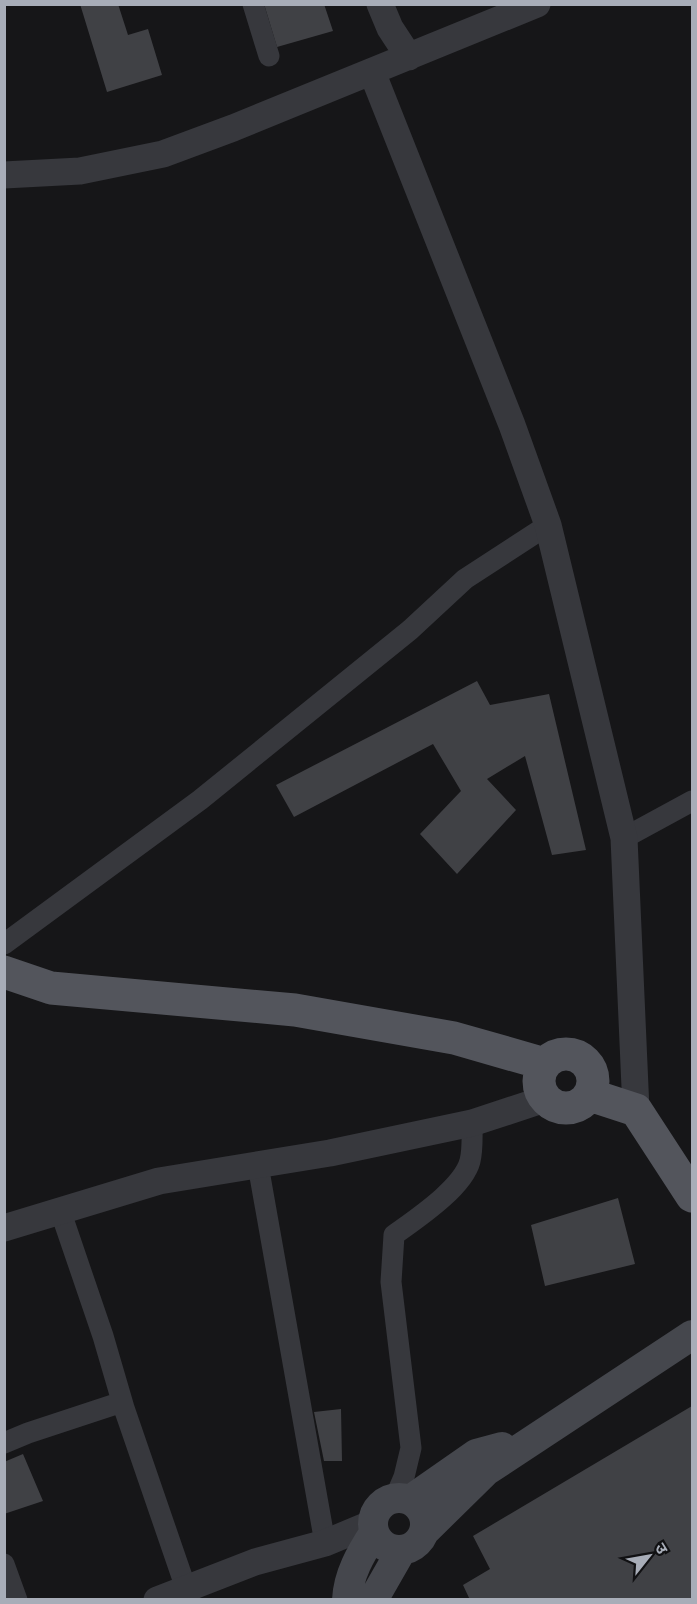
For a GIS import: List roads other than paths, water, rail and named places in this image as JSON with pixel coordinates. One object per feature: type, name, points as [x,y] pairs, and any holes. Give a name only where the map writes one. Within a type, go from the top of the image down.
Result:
[{"type":"main road","points":[[4,972],[51,988],[295,1010],[454,1038],[544,1064]]},
{"type":"main road","points":[[563,1054],[571,1054],[584,1060],[592,1073],[590,1095],[577,1106],[569,1108],[552,1105],[541,1093],[539,1078],[544,1064],[556,1055],[563,1054]]},
{"type":"main road","points":[[590,1095],[636,1110],[693,1196]]},
{"type":"main road","points":[[373,1599],[401,1551],[416,1545],[425,1531],[486,1471],[693,1335]]},
{"type":"main road","points":[[347,1599],[347,1589],[359,1557],[374,1528],[375,1514],[387,1501],[403,1499],[476,1454],[542,1435]]},
{"type":"main road","points":[[403,1499],[417,1505],[423,1513],[425,1531]]},
{"type":"main road","points":[[374,1528],[384,1546],[401,1551]]},
{"type":"street","points":[[253,4],[269,56]]},
{"type":"street","points":[[380,4],[390,28],[409,57]]},
{"type":"street","points":[[398,4],[406,26],[409,57]]},
{"type":"street","points":[[4,175],[80,171],[163,154],[233,128],[537,4]]},
{"type":"street","points":[[372,72],[512,425],[548,525],[624,838],[636,1110]]},
{"type":"street","points":[[4,944],[200,800],[410,630],[465,579],[548,525]]},
{"type":"street","points":[[624,838],[693,801]]},
{"type":"street","points":[[4,1228],[159,1181],[330,1153],[472,1123],[546,1099]]},
{"type":"street","points":[[403,1499],[404,1477],[411,1448],[391,1282],[394,1235],[456,1185],[470,1162],[472,1123]]},
{"type":"street","points":[[258,1165],[325,1543]]},
{"type":"street","points":[[60,1210],[103,1336],[122,1402],[189,1594]]},
{"type":"street","points":[[4,1443],[122,1402]]},
{"type":"street","points":[[157,1599],[189,1594],[255,1562],[374,1528]]},
{"type":"street","points":[[4,1564],[17,1599]]}]
